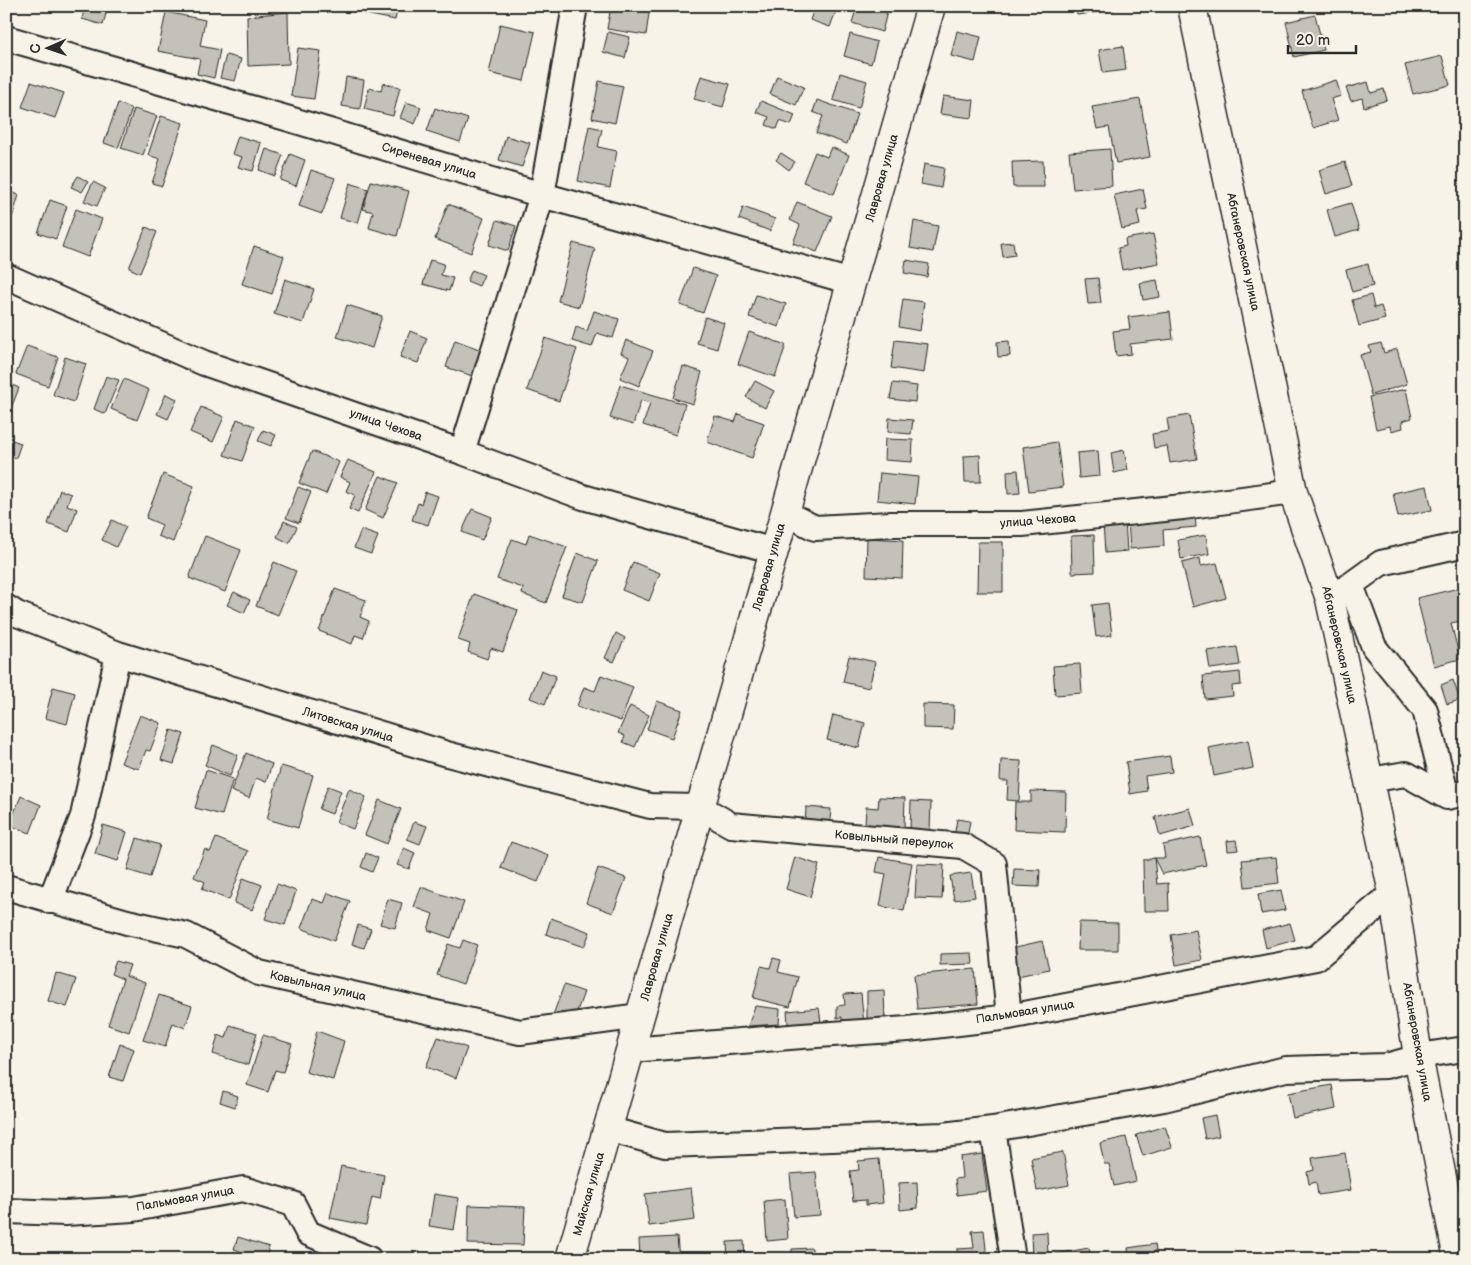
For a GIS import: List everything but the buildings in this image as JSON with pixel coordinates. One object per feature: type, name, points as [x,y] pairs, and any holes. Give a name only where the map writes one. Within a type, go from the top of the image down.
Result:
[{"type":"street","points":[[462,452],[542,195],[575,6]]},
{"type":"street","name":"Лавровая улица","points":[[608,1129],[931,6]]},
{"type":"street","name":"Абганеровская улица","points":[[1192,6],[1293,492],[1340,592],[1369,780],[1393,893],[1418,1056],[1458,1259]]},
{"type":"street","name":"Сиреневая улица","points":[[6,38],[286,118],[542,195],[852,282]]},
{"type":"street","name":"улица Чехова","points":[[6,276],[204,363],[462,452],[583,497],[774,551]]},
{"type":"street","name":"улица Чехова","points":[[785,513],[815,528],[891,524],[1022,524],[1183,507],[1293,492]]},
{"type":"street","points":[[1456,795],[1425,710],[1374,648],[1340,592],[1381,564],[1465,544]]},
{"type":"street","name":"Литовская улица","points":[[6,607],[17,614],[118,654],[447,754],[650,806],[700,807]]},
{"type":"street","points":[[50,901],[83,816],[118,654]]},
{"type":"street","points":[[1369,780],[1406,774],[1456,795]]},
{"type":"street","name":"Ковыльный переулок","points":[[700,807],[730,825],[963,846],[994,864],[1009,1017]]},
{"type":"street","name":"Ковыльная улица","points":[[6,887],[127,922],[186,935],[260,973],[520,1032],[640,1016]]},
{"type":"street","name":"Пальмовая улица","points":[[630,1050],[908,1029],[1009,1017],[1316,958],[1393,893]]},
{"type":"street","points":[[608,1129],[665,1145],[943,1135],[993,1129],[1164,1099],[1286,1069],[1386,1066],[1418,1056],[1465,1049]]},
{"type":"street","name":"Майская улица","points":[[570,1259],[608,1129]]},
{"type":"street","points":[[993,1129],[1013,1259]]},
{"type":"street","name":"Пальмовая улица","points":[[6,1211],[65,1213],[134,1209],[243,1189],[293,1204],[308,1232],[369,1259]]}]
